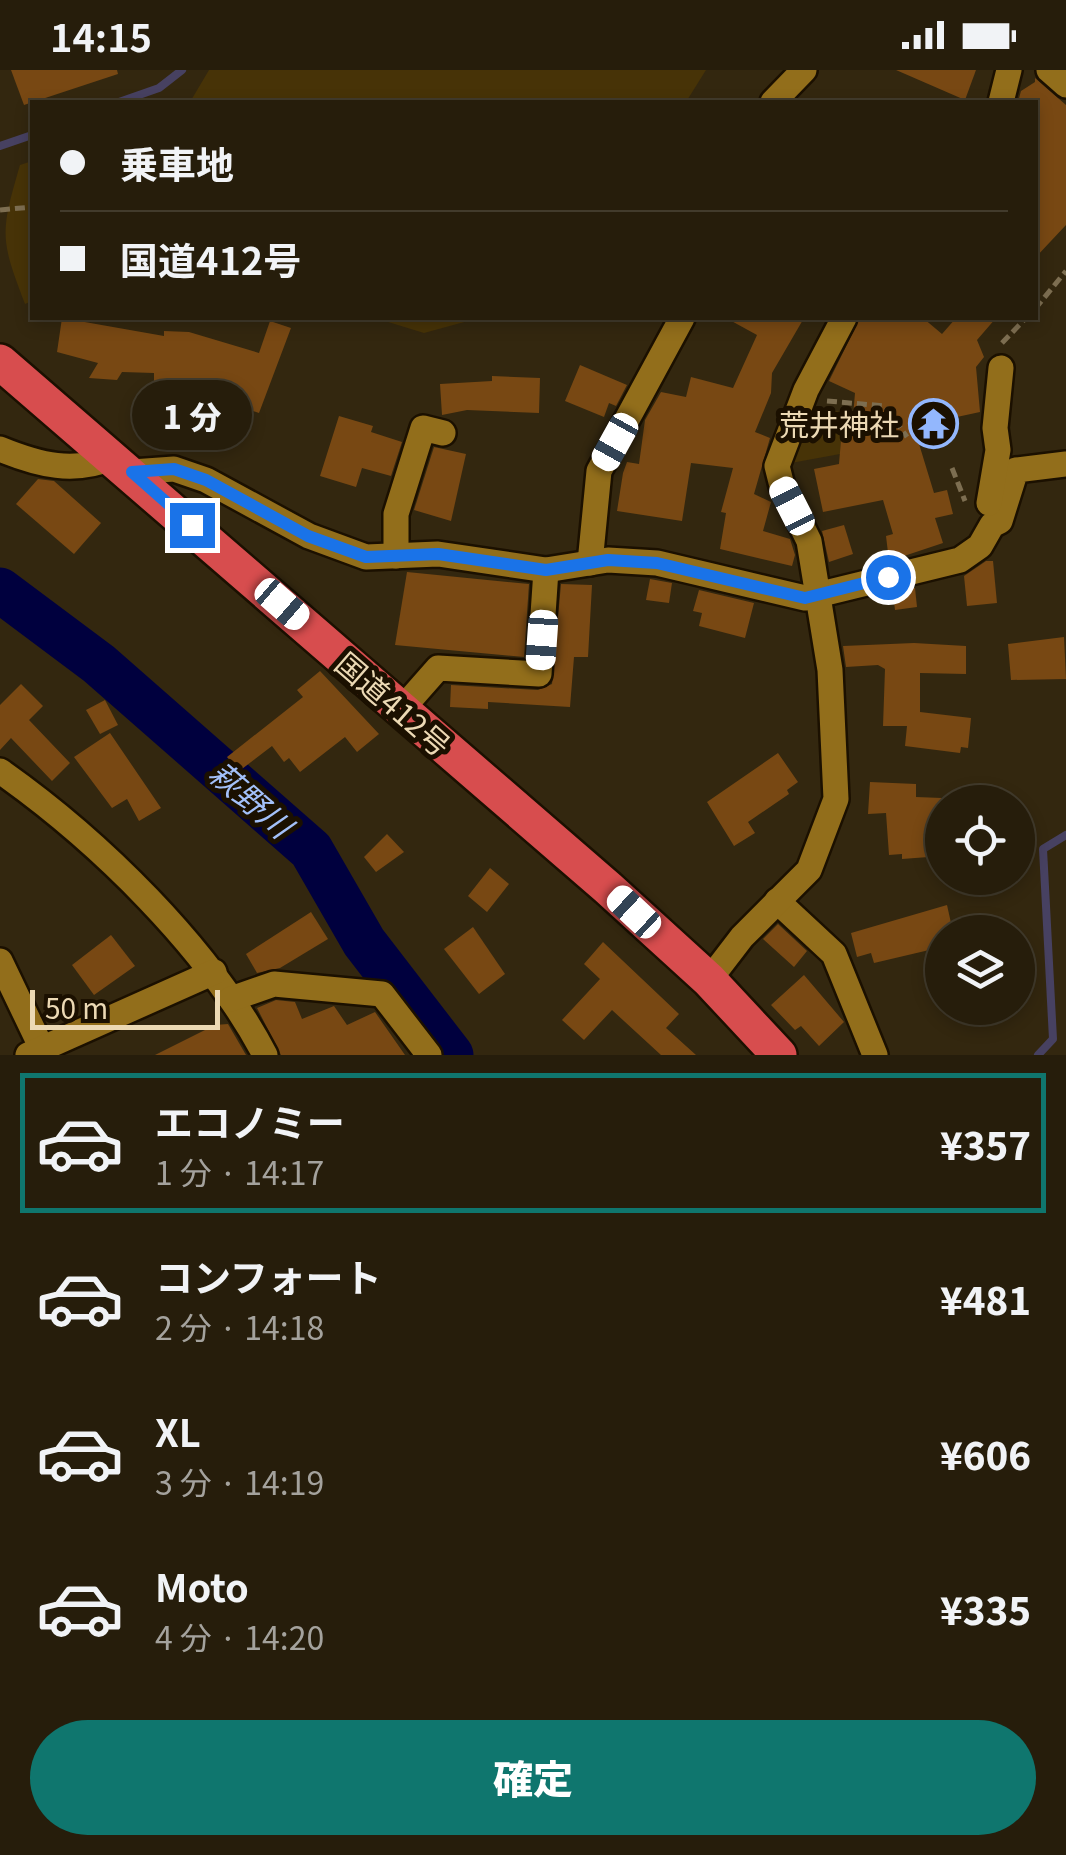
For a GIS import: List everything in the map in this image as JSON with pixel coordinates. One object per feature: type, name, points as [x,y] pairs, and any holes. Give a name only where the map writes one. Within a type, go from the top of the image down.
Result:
[{"type":"highway","name":"国道412号","points":[[0,362],[123,465],[709,980],[778,1055]]},
{"type":"street","points":[[774,100],[804,70]]},
{"type":"street","points":[[1002,100],[1009,70]]},
{"type":"street","points":[[1049,70],[1066,85]]},
{"type":"street","points":[[590,564],[599,471],[681,320]]},
{"type":"street","points":[[709,980],[742,937],[810,870],[836,800],[830,670],[809,541],[782,486],[777,466],[806,390],[843,320]]},
{"type":"street","points":[[991,527],[988,516],[998,450],[995,428],[1001,368]]},
{"type":"street","points":[[396,556],[396,514],[424,427]]},
{"type":"street","points":[[0,449],[53,467],[123,465],[174,469],[206,480],[308,536],[366,557],[438,554],[546,570],[608,560],[657,563],[805,598],[960,560],[980,546],[991,527],[1000,521],[1016,470],[1066,464]]},
{"type":"street","points":[[402,710],[438,668],[539,674],[546,570]]},
{"type":"street","points":[[0,771],[46,803],[194,946],[231,998],[264,1055]]},
{"type":"street","points":[[777,901],[834,954],[875,1055]]},
{"type":"street","points":[[0,961],[38,1052],[214,972]]},
{"type":"street","points":[[231,998],[274,984],[382,994],[429,1055]]},
{"type":"path","points":[[0,210],[30,206]]},
{"type":"path","points":[[1038,305],[1066,271]]},
{"type":"path","points":[[1001,368],[997,348],[1024,320]]},
{"type":"path","points":[[806,390],[830,402],[885,406],[907,437]]},
{"type":"path","points":[[952,468],[963,498]]},
{"type":"shaded area","points":[[209,70],[706,70],[687,100],[191,100]]},
{"type":"shaded area","points":[[30,162],[30,302],[25,304],[6,236],[20,165]]},
{"type":"shaded area","points":[[382,320],[472,320],[424,333]]},
{"type":"shaded area","points":[[815,409],[843,412],[840,454],[791,463],[805,416]]},
{"type":"building","points":[[11,70],[117,70],[118,74],[24,105]]},
{"type":"building","points":[[896,70],[976,70],[965,100]]},
{"type":"building","points":[[1035,78],[1066,105],[1066,225],[1038,255],[1038,100],[1019,100],[1021,91]]},
{"type":"building","points":[[62,320],[164,336],[164,331],[189,332],[259,353],[270,321],[291,328],[259,413],[217,399],[201,443],[168,431],[186,383],[154,381],[154,373],[122,372],[117,380],[89,378],[98,363],[57,352]]},
{"type":"building","points":[[730,320],[803,320],[772,373],[771,393],[755,432],[770,438],[754,494],[771,502],[763,531],[790,539],[795,555],[792,566],[720,549],[726,513],[721,512],[733,468],[691,463],[682,521],[617,511],[627,462],[639,464],[645,420],[661,392],[686,397],[691,377],[733,388],[757,335]]},
{"type":"building","points":[[859,320],[925,320],[942,334],[954,320],[994,320],[977,340],[984,357],[976,367],[980,412],[943,420],[916,434],[934,493],[947,490],[953,514],[935,518],[943,543],[889,561],[886,536],[893,534],[883,500],[823,512],[814,469],[839,464],[842,428],[852,428],[855,393],[829,381]]},
{"type":"building","points":[[580,365],[627,385],[616,406],[609,403],[604,417],[565,401]]},
{"type":"building","points":[[492,376],[540,378],[539,413],[467,410],[442,415],[440,384],[492,381]]},
{"type":"building","points":[[339,416],[373,426],[371,432],[402,442],[391,476],[362,468],[356,487],[320,476]]},
{"type":"building","points":[[434,447],[466,454],[451,521],[414,510]]},
{"type":"building","points":[[38,479],[54,481],[101,523],[74,554],[16,504]]},
{"type":"building","points":[[844,525],[853,554],[829,562],[822,531]]},
{"type":"building","points":[[986,561],[993,561],[997,603],[967,606],[964,576]]},
{"type":"building","points":[[407,572],[529,584],[524,657],[395,645]]},
{"type":"building","points":[[650,579],[672,583],[669,603],[646,600]]},
{"type":"building","points":[[561,584],[592,585],[588,657],[574,657],[570,707],[488,702],[488,709],[450,707],[451,685],[538,690],[552,684]]},
{"type":"building","points":[[915,588],[917,607],[895,610],[893,593]]},
{"type":"building","points":[[699,590],[754,603],[745,638],[699,626],[702,613],[693,611]]},
{"type":"building","points":[[1064,637],[1066,679],[1011,680],[1008,644]]},
{"type":"building","points":[[843,646],[966,646],[966,674],[920,673],[920,712],[971,718],[968,748],[961,747],[960,753],[905,746],[907,726],[883,726],[885,669],[878,665],[846,667]]},
{"type":"building","points":[[320,671],[379,734],[357,752],[345,737],[300,772],[289,758],[284,762],[272,746],[238,772],[227,757],[303,697],[297,690]]},
{"type":"building","points":[[21,684],[43,706],[29,720],[70,763],[52,781],[11,738],[0,750],[0,705]]},
{"type":"building","points":[[105,700],[118,725],[100,734],[86,710]]},
{"type":"building","points":[[110,733],[161,808],[139,821],[127,799],[112,808],[74,757]]},
{"type":"building","points":[[778,753],[798,782],[787,790],[789,794],[748,822],[755,833],[734,846],[707,802]]},
{"type":"building","points":[[870,782],[916,784],[916,797],[925,797],[925,857],[902,859],[902,854],[889,855],[886,813],[868,814]]},
{"type":"building","points":[[387,834],[404,852],[376,872],[364,857]]},
{"type":"building","points":[[490,868],[509,884],[487,912],[468,896]]},
{"type":"building","points":[[947,905],[949,915],[925,915],[925,951],[874,963],[871,953],[857,957],[851,933]]},
{"type":"building","points":[[311,912],[328,939],[280,968],[257,973],[246,954]]},
{"type":"building","points":[[778,924],[807,951],[794,967],[763,939]]},
{"type":"building","points":[[473,927],[505,974],[479,994],[444,949]]},
{"type":"building","points":[[111,935],[135,966],[94,995],[72,965]]},
{"type":"building","points":[[603,942],[679,1014],[666,1028],[696,1055],[661,1055],[612,1010],[584,1040],[562,1020],[600,979],[584,964]]},
{"type":"building","points":[[804,975],[844,1022],[819,1046],[801,1026],[795,1030],[771,1005]]},
{"type":"building","points":[[276,1000],[295,1002],[302,1019],[334,1006],[347,1025],[375,1012],[405,1055],[281,1055],[257,1008]]},
{"type":"building","points":[[228,1024],[246,1055],[155,1055],[215,1025]]},
{"type":"waterway","points":[[125,100],[159,88],[182,70]]},
{"type":"waterway","points":[[0,146],[30,136]]},
{"type":"waterway","name":"萩野川","points":[[0,590],[99,664],[311,850],[364,942],[451,1055]]},
{"type":"waterway","points":[[1038,1055],[1053,1039],[1043,849],[1066,835]]},
{"type":"place","name":"荒井神社","points":[[934,423]]},
{"type":"route","points":[[192,525],[132,472],[174,469],[206,480],[308,536],[366,557],[438,554],[546,570],[608,560],[657,563],[805,598],[888,577]]}]
